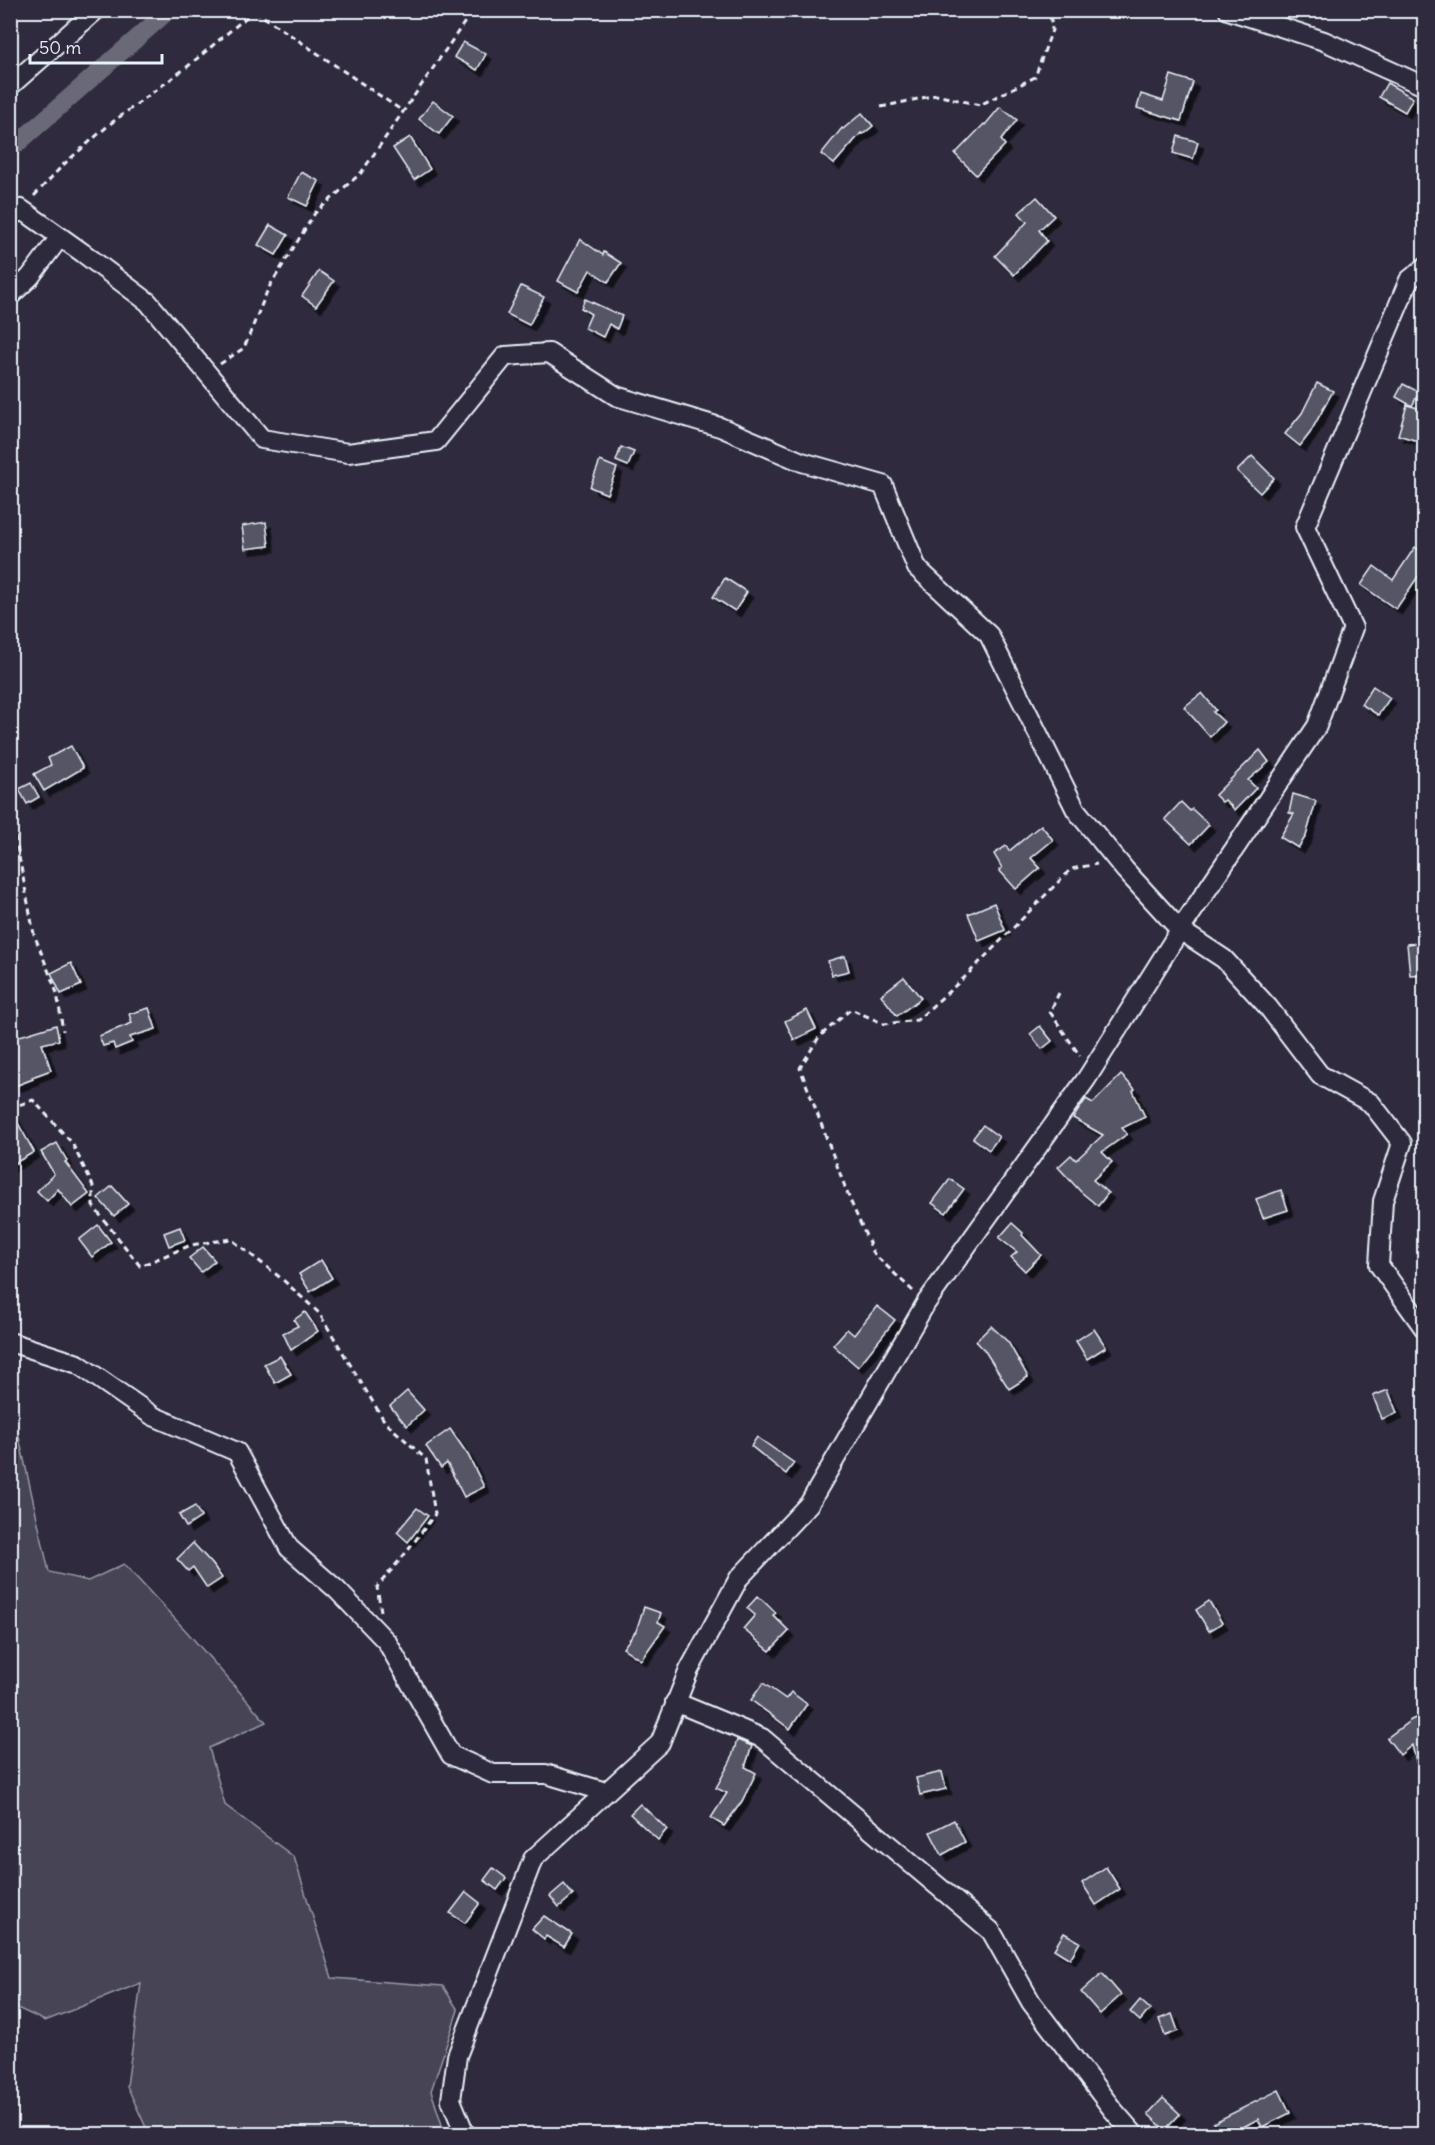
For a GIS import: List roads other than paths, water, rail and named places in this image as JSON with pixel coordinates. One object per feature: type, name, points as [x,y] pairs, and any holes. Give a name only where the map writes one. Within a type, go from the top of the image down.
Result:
[{"type":"street","points":[[10,86],[96,10]]},
{"type":"street","points":[[1228,10],[1324,41],[1425,86]]},
{"type":"street","points":[[16,213],[60,237],[148,302],[262,439],[348,453],[436,441],[505,356],[549,353],[616,396],[720,427],[802,462],[884,485],[917,568],[989,635],[1076,810],[1116,859],[1180,930],[1224,959],[1268,1006],[1320,1075],[1371,1103],[1402,1143],[1383,1201],[1379,1265],[1425,1328]]},
{"type":"street","points":[[10,296],[30,277],[60,237]]},
{"type":"street","points":[[465,2134],[451,2100],[458,2056],[533,1859],[660,1743],[689,1670],[739,1578],[809,1504],[926,1303],[1087,1078],[1180,930],[1317,726],[1353,628],[1305,527],[1409,280],[1425,268]]},
{"type":"street","points":[[10,1342],[78,1364],[153,1416],[237,1452],[289,1548],[337,1590],[387,1642],[451,1755],[493,1774],[546,1774],[606,1791]]},
{"type":"street","points":[[675,1702],[762,1738],[991,1930],[1031,2002],[1134,2134]]},
{"type":"waterway","points":[[10,150],[169,10]]}]
